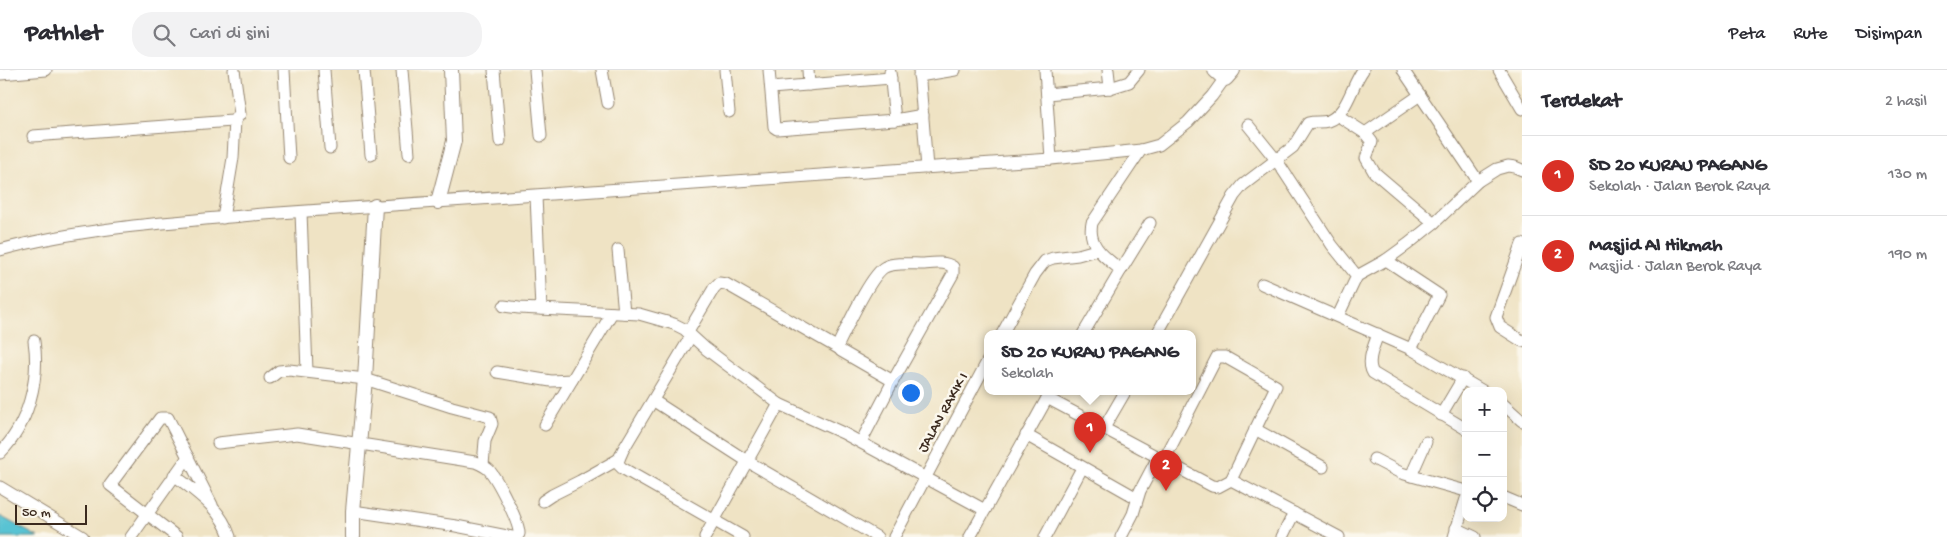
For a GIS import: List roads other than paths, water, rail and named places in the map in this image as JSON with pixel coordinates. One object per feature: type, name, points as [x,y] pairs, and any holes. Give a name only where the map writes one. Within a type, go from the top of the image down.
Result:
[{"type":"street","points":[[1,74],[46,70]]},
{"type":"street","points":[[223,218],[233,158],[235,120],[239,116],[240,110],[234,70]]},
{"type":"street","points":[[284,70],[289,158]]},
{"type":"street","points":[[324,70],[330,148]]},
{"type":"street","points":[[364,70],[371,155]]},
{"type":"street","points":[[402,70],[409,154]]},
{"type":"street","points":[[438,202],[454,141],[451,70],[459,70]]},
{"type":"street","points":[[494,70],[500,141]]},
{"type":"street","points":[[535,70],[541,136]]},
{"type":"street","points":[[602,70],[608,103]]},
{"type":"street","points":[[725,70],[729,112]]},
{"type":"street","points":[[769,70],[776,129],[895,120],[923,115]]},
{"type":"street","points":[[808,70],[809,85]]},
{"type":"street","points":[[927,168],[919,73],[955,70]]},
{"type":"street","points":[[1045,70],[1051,159]]},
{"type":"street","points":[[1108,70],[1110,88]]},
{"type":"street","points":[[1047,94],[1110,88],[1129,82],[1139,70]]},
{"type":"street","points":[[1159,330],[1234,196],[1243,185],[1293,148],[1308,123],[1324,122],[1338,115],[1363,70]]},
{"type":"street","points":[[1403,70],[1478,181]]},
{"type":"street","points":[[1498,70],[1522,110]]},
{"type":"street","points":[[0,250],[79,233],[140,224],[1051,159],[1141,150],[1159,145],[1188,122],[1212,96],[1224,73]]},
{"type":"street","points":[[771,88],[890,74],[895,120]]},
{"type":"street","points":[[1365,133],[1420,95]]},
{"type":"street","points":[[1338,115],[1365,133],[1372,142],[1366,158],[1374,172],[1434,223]]},
{"type":"street","points":[[33,136],[235,120]]},
{"type":"street","points":[[1248,124],[1277,160],[1332,245],[1357,276]]},
{"type":"street","points":[[1121,270],[1096,250],[1090,233],[1092,222],[1141,150]]},
{"type":"street","points":[[1338,316],[1357,276],[1386,260],[1434,223],[1478,181],[1497,169],[1508,166],[1522,170]]},
{"type":"street","points":[[536,196],[541,309]]},
{"type":"street","points":[[353,537],[353,511],[365,379],[375,206]]},
{"type":"street","points":[[301,212],[306,372]]},
{"type":"street","points":[[1085,330],[1150,223]]},
{"type":"street","points":[[1522,244],[1496,317],[1500,327],[1522,341]]},
{"type":"street","points":[[618,250],[624,313]]},
{"type":"street","points":[[1004,330],[1042,264],[1052,258],[1078,255],[1096,250]]},
{"type":"street","points":[[1386,260],[1438,295],[1411,349]]},
{"type":"street","points":[[838,348],[874,278],[884,268],[930,263],[950,265],[954,269],[953,274],[892,381],[861,442]]},
{"type":"street","points":[[744,537],[618,464],[619,459],[654,401],[714,288],[719,284],[726,284],[892,381]]},
{"type":"street","points":[[1262,284],[1411,349],[1477,387]]},
{"type":"street","points":[[504,306],[624,313],[647,316],[674,324],[690,334],[780,404],[861,442],[985,510]]},
{"type":"street","points":[[545,425],[612,313]]},
{"type":"street","points":[[1378,334],[1370,361],[1373,373],[1462,427]]},
{"type":"street","points":[[0,453],[18,432],[27,408],[36,362],[34,341]]},
{"type":"street","points":[[970,537],[1049,395],[1104,428],[1212,486],[1218,487],[1231,480],[1276,386],[1225,356],[1220,356],[1216,358],[1196,394]]},
{"type":"street","name":"JALAN RAKIK I","points":[[894,537],[984,367]]},
{"type":"street","points":[[270,378],[282,370],[365,379],[490,417],[492,424],[485,441],[483,465]]},
{"type":"street","points":[[497,372],[551,380],[572,380]]},
{"type":"street","points":[[1441,415],[1463,378]]},
{"type":"street","points":[[1104,428],[1123,395]]},
{"type":"street","points":[[1120,537],[1133,514],[1137,498],[1196,395]]},
{"type":"street","points":[[654,401],[748,461],[877,537]]},
{"type":"street","points":[[705,537],[780,404]]},
{"type":"street","points":[[1507,408],[1522,421]]},
{"type":"street","points":[[177,537],[110,485],[160,418],[168,418],[212,505],[226,523],[230,537]]},
{"type":"street","points":[[1255,429],[1323,467]]},
{"type":"street","points":[[218,443],[297,434],[483,465],[492,473],[513,512],[520,529],[516,537]]},
{"type":"street","points":[[1026,435],[1137,498]]},
{"type":"street","points":[[1411,476],[1426,442]]},
{"type":"street","points":[[131,537],[188,457]]},
{"type":"street","points":[[544,501],[619,459]]},
{"type":"street","points":[[1374,459],[1411,476],[1462,490]]},
{"type":"street","points":[[1045,537],[1082,468]]},
{"type":"street","points":[[174,475],[212,505]]},
{"type":"street","points":[[1231,480],[1339,537]]},
{"type":"street","points":[[0,487],[83,537]]},
{"type":"street","points":[[1507,499],[1522,506]]},
{"type":"street","points":[[353,511],[456,526],[512,537]]},
{"type":"street","points":[[1462,511],[1455,533],[1476,537]]},
{"type":"street","points":[[1282,537],[1294,513]]},
{"type":"water","points":[[0,516],[38,537],[0,537]]},
{"type":"place","name":"SD 20 KURAU PAGANG","points":[[1090,453]]},
{"type":"place","name":"Masjid Al Hikmah","points":[[1166,491]]}]
